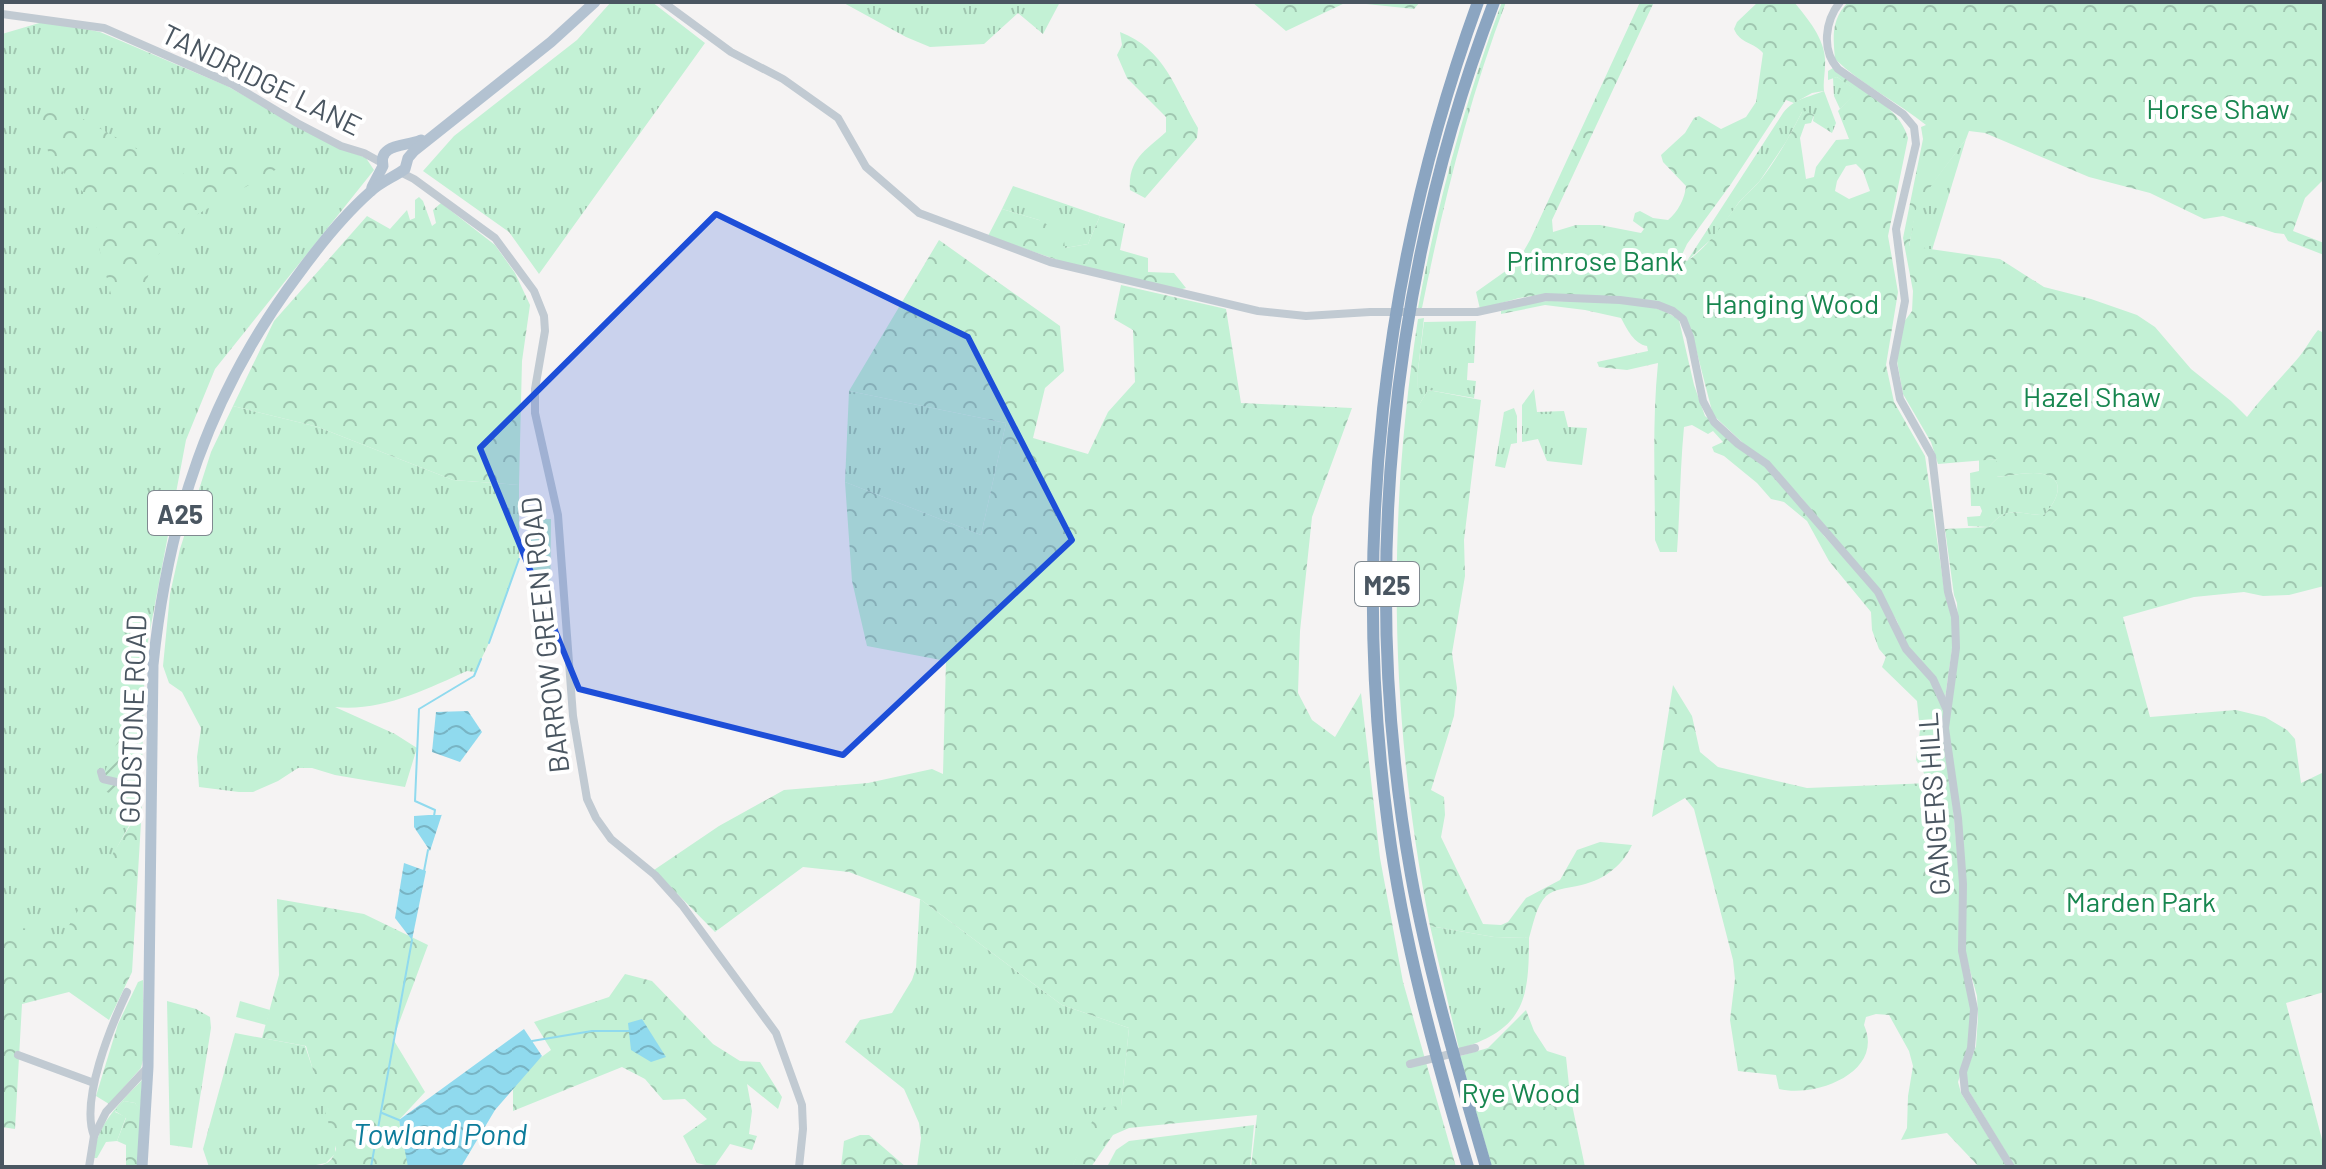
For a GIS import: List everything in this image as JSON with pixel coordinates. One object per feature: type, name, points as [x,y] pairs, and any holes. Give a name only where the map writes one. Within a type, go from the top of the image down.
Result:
[{"type":"highway","name":"M25","points":[[1468,1167],[1431,1036],[1395,873],[1376,704],[1372,585],[1379,442],[1398,295],[1437,129],[1478,2]]},
{"type":"highway","name":"M25","points":[[1486,1167],[1439,1004],[1411,873],[1391,715],[1387,567],[1394,436],[1414,287],[1450,134],[1494,2]]},
{"type":"main road","name":"A25","points":[[403,167],[435,134],[551,42],[595,2]]},
{"type":"main road","name":"A25","points":[[399,147],[435,134]]},
{"type":"main road","points":[[391,147],[399,147],[403,167],[383,160],[391,147]]},
{"type":"main road","name":"GODSTONE ROAD","points":[[370,191],[383,160]]},
{"type":"main road","name":"GODSTONE ROAD","points":[[142,1167],[148,1067],[153,665],[164,583],[184,495],[221,397],[253,340],[313,254],[370,191],[403,167]]},
{"type":"street","points":[[663,2],[731,52],[783,79],[838,118],[866,167],[902,201],[938,222],[1050,262],[1258,311],[1306,316],[1487,311],[1546,297],[1658,305],[1683,319],[1690,337],[1703,401],[1714,422],[1767,464],[1878,592],[1906,649],[1933,679],[1946,708]]},
{"type":"street","name":"GANGERS HILL","points":[[1840,2],[1829,18],[1827,30],[1831,61],[1903,114],[1914,127],[1916,144],[1896,229],[1905,301],[1893,363],[1900,399],[1927,444],[1935,467],[1948,592],[1955,617],[1956,648],[1945,728],[1961,856],[1962,951],[1974,1009],[1971,1048],[1962,1082],[2011,1167]]},
{"type":"street","name":"TANDRIDGE LANE","points":[[2,14],[104,28],[232,84],[341,146],[383,160]]},
{"type":"street","name":"BARROW GREEN ROAD","points":[[403,167],[414,179],[495,238],[541,305],[545,331],[535,389],[535,413],[558,515],[573,716],[587,799],[611,839],[655,875],[682,905],[776,1033],[802,1105],[799,1167]]},
{"type":"street","points":[[101,772],[103,779],[138,787]]},
{"type":"street","points":[[94,1136],[91,1128],[94,1083],[106,1039],[127,992]]},
{"type":"street","points":[[1410,1064],[1475,1048]]},
{"type":"street","points":[[18,1055],[94,1083]]},
{"type":"street","points":[[89,1167],[94,1136],[106,1112],[148,1067]]},
{"type":"street","points":[[93,1101],[106,1112]]},
{"type":"highlighted area","points":[[716,214],[968,337],[1072,540],[843,755],[579,689],[480,448]]},
{"type":"green space","points":[[611,2],[652,2],[705,43],[539,274],[509,232],[423,171],[454,136],[577,40]]},
{"type":"green space","points":[[842,2],[1060,2],[1043,34],[1018,13],[984,44],[930,47]]},
{"type":"green space","points":[[1252,2],[1347,2],[1286,31]]},
{"type":"green space","points":[[1347,2],[1420,2],[1414,9]]},
{"type":"green space","points":[[1502,2],[1506,2],[1468,115],[1422,308],[1418,308],[1453,154]]},
{"type":"green space","name":"Hanging Wood","points":[[1640,2],[1654,2],[1552,220],[1553,232],[1576,225],[1600,225],[1641,233],[1644,229],[1633,221],[1635,213],[1640,211],[1653,218],[1668,220],[1672,217],[1686,186],[1663,162],[1661,155],[1685,133],[1694,118],[1699,116],[1721,129],[1746,117],[1756,102],[1763,53],[1740,38],[1734,29],[1737,22],[1758,2],[1794,2],[1816,31],[1823,47],[1824,91],[1812,93],[1794,103],[1786,100],[1687,244],[1680,259],[1687,261],[1702,249],[1759,182],[1802,112],[1814,115],[1811,123],[1805,124],[1800,138],[1806,179],[1814,177],[1816,167],[1836,140],[1849,139],[1838,111],[1857,91],[1837,77],[1828,80],[1828,71],[1833,68],[1887,107],[1903,126],[1908,138],[1888,236],[1898,292],[1886,365],[1894,402],[1925,456],[1945,595],[1952,618],[1952,649],[1945,698],[1907,648],[1897,621],[1878,591],[1800,496],[1713,415],[1694,341],[1673,309],[1546,294],[1480,309],[1476,292],[1517,263]],"holes":[[[1856,164],[1863,171],[1870,191],[1849,199],[1835,191],[1846,166]]]},
{"type":"green space","points":[[1848,2],[2324,2],[2324,179],[2305,198],[2293,231],[2324,243],[2324,255],[2288,241],[2284,234],[2223,216],[2204,219],[2150,193],[2089,177],[1985,133],[1969,131],[1917,205],[1909,246],[2000,259],[2044,287],[2137,315],[2155,327],[2191,369],[2247,417],[2318,330],[2324,333],[2324,586],[2289,595],[2263,596],[2244,592],[2194,597],[2123,617],[2150,717],[2236,710],[2265,717],[2287,730],[2295,739],[2301,783],[2324,772],[2324,992],[2286,1003],[2324,1147],[2324,1167],[2015,1167],[1967,1088],[1965,1075],[1976,1046],[1978,1017],[1977,996],[1964,949],[1948,729],[1959,646],[1957,603],[1945,529],[1989,527],[2002,515],[2014,512],[2044,515],[2055,498],[2058,486],[2051,477],[2043,474],[1996,477],[1993,468],[1998,459],[1938,464],[1931,442],[1903,394],[1897,361],[1904,322],[1912,311],[1913,291],[1903,238],[1923,139],[1921,127],[1926,125],[1835,59],[1836,22]]},
{"type":"green space","points":[[46,21],[100,32],[227,86],[315,135],[366,158],[374,170],[215,369],[186,440],[145,657],[141,804],[62,947],[2,928],[2,34]]},
{"type":"green space","points":[[1120,32],[1135,39],[1158,60],[1198,128],[1197,138],[1145,198],[1130,190],[1132,171],[1139,156],[1166,132],[1166,117],[1127,78],[1117,55],[1122,45]]},
{"type":"green space","points":[[1837,77],[1858,91],[1840,109],[1834,96],[1833,78]]},
{"type":"green space","points":[[1824,91],[1836,123],[1832,133],[1813,121],[1814,115],[1802,112],[1759,182],[1739,202],[1716,235],[1687,261],[1783,113],[1797,101]]},
{"type":"green space","points":[[56,104],[180,173],[201,178],[220,165],[284,165],[198,214],[153,260],[145,286],[132,281],[113,302],[96,236],[99,208],[49,158],[42,114]]},
{"type":"green space","points":[[1966,139],[1932,250],[1909,247],[1916,205]]},
{"type":"green space","points":[[1013,186],[1100,216],[1088,244],[1065,248],[1039,220],[1002,209]]},
{"type":"green space","points":[[419,197],[432,226],[436,223],[433,210],[441,203],[495,245],[515,273],[530,305],[522,361],[519,485],[453,480],[318,427],[233,406],[274,321],[367,216],[390,229],[407,210],[410,220],[415,218],[415,200]]},
{"type":"green space","points":[[1002,209],[1039,220],[1063,233],[1065,248],[1088,244],[1100,216],[1125,224],[1120,250],[1148,258],[1148,272],[1174,273],[1186,288],[1175,291],[1066,263],[988,236]]},
{"type":"green space","points":[[939,240],[1060,326],[1064,371],[1045,388],[1033,438],[1088,454],[1108,412],[1135,382],[1133,330],[1114,319],[1121,285],[1226,309],[1241,403],[1352,408],[1312,517],[1300,631],[1298,693],[1312,720],[1335,737],[1361,693],[1380,858],[1403,982],[1456,1167],[1251,1167],[1257,1115],[1129,1128],[1113,1135],[1091,1167],[1072,1167],[1098,1108],[1121,1106],[1129,1028],[1062,1005],[920,899],[849,872],[803,867],[715,932],[654,870],[719,826],[784,790],[868,783],[932,769],[943,774],[946,661],[867,646],[852,581],[845,482],[981,535],[1006,423],[849,391]]},
{"type":"green space","points":[[1530,302],[1635,304],[1666,312],[1679,320],[1694,385],[1705,416],[1767,467],[1808,513],[1824,536],[1875,592],[1904,650],[1931,679],[1944,711],[1972,1014],[1968,1050],[1958,1082],[1961,1093],[2007,1167],[1979,1167],[1947,1133],[1901,1140],[1907,1128],[1913,1066],[1909,1051],[1889,1015],[1866,1017],[1864,1025],[1868,1042],[1865,1056],[1856,1068],[1828,1085],[1794,1091],[1779,1089],[1776,1075],[1738,1071],[1730,1020],[1735,979],[1733,960],[1694,809],[1685,798],[1652,817],[1673,685],[1692,716],[1700,752],[1718,767],[1807,788],[1930,783],[1916,760],[1920,730],[1917,701],[1882,667],[1886,657],[1879,649],[1872,630],[1871,612],[1829,561],[1807,521],[1784,502],[1771,499],[1757,483],[1724,456],[1714,452],[1712,447],[1723,442],[1713,431],[1708,434],[1692,425],[1684,427],[1677,552],[1660,552],[1655,540],[1654,429],[1658,363],[1627,370],[1599,367],[1597,362],[1648,351],[1647,346],[1631,335],[1621,318],[1545,305],[1501,314],[1501,311]]},
{"type":"green space","points":[[1424,318],[1417,408],[1428,390],[1481,400],[1464,540],[1465,576],[1452,653],[1457,688],[1454,716],[1431,790],[1444,797],[1441,837],[1483,924],[1501,925],[1508,922],[1526,898],[1560,880],[1577,850],[1600,842],[1632,845],[1616,867],[1602,877],[1546,896],[1537,910],[1529,938],[1494,937],[1430,926],[1417,850],[1400,698],[1397,548],[1408,396],[1418,319]]},
{"type":"green space","points":[[1476,321],[1474,363],[1468,363],[1467,380],[1476,381],[1474,398],[1428,390],[1416,410],[1424,322]]},
{"type":"green space","points":[[1534,389],[1537,412],[1564,411],[1568,427],[1587,428],[1582,465],[1547,461],[1538,439],[1522,442],[1522,405]]},
{"type":"green space","points":[[849,391],[1006,423],[981,535],[845,482]]},
{"type":"green space","points":[[233,406],[318,427],[453,480],[519,485],[519,559],[489,643],[475,672],[467,671],[386,703],[335,707],[395,734],[417,748],[405,787],[312,768],[298,768],[253,792],[199,787],[197,757],[201,728],[182,692],[169,683],[163,666],[170,594],[180,549],[211,452]]},
{"type":"green space","points":[[1514,408],[1517,443],[1511,444],[1505,468],[1495,466],[1504,412]]},
{"type":"green space","points":[[1998,459],[1997,477],[2043,474],[2056,481],[2055,498],[2044,515],[2014,512],[2002,515],[1989,527],[1968,526],[1967,517],[1980,516],[1982,511],[1980,506],[1971,506],[1970,473],[1979,471],[1979,460]]},
{"type":"green space","points":[[527,519],[551,519],[550,612],[531,612]]},
{"type":"green space","points":[[141,719],[138,797],[118,797],[98,788],[116,745],[133,720]]},
{"type":"green space","points":[[142,806],[132,972],[109,1020],[69,992],[22,1004],[15,1129],[2,1127],[2,921],[60,940]]},
{"type":"green space","points":[[277,899],[364,914],[428,945],[393,1039],[425,1092],[399,1120],[409,1167],[312,1167],[328,1162],[336,1149],[306,1046],[262,1038],[279,975]]},
{"type":"green space","points":[[920,899],[1062,1005],[1129,1028],[1121,1107],[1086,1139],[1072,1167],[917,1167],[921,1138],[919,1123],[904,1089],[845,1042],[860,1020],[892,1013],[912,980],[916,968]]},
{"type":"green space","points":[[1430,926],[1494,937],[1529,938],[1527,978],[1519,1009],[1498,1032],[1459,1049]]},
{"type":"green space","points":[[625,974],[652,981],[713,1044],[740,1061],[760,1062],[782,1097],[778,1109],[747,1084],[752,1111],[749,1134],[757,1136],[752,1150],[730,1144],[714,1167],[697,1163],[683,1136],[707,1119],[685,1099],[663,1100],[645,1079],[622,1067],[513,1111],[513,1078],[551,1050],[534,1022],[609,997]]},
{"type":"green space","points":[[143,980],[144,1056],[141,1068],[109,1104],[96,1096],[118,1024],[138,982]]},
{"type":"green space","points":[[167,1001],[196,1009],[210,1017],[211,1028],[192,1148],[170,1145]]},
{"type":"green space","points":[[240,1001],[270,1010],[266,1025],[236,1017]]},
{"type":"green space","name":"Rye Wood","points":[[1526,1010],[1534,1031],[1547,1051],[1566,1057],[1570,1095],[1585,1167],[1492,1167],[1460,1056],[1488,1048]]},
{"type":"green space","points":[[235,1033],[305,1046],[335,1134],[335,1154],[326,1163],[306,1167],[209,1167],[203,1149]]},
{"type":"green space","points":[[142,1080],[138,1161],[138,1108],[135,1103],[124,1101],[115,1112],[126,1117],[117,1141],[106,1142],[94,1158],[95,1146],[104,1125],[118,1106]]},
{"type":"green space","points":[[124,1101],[135,1103],[138,1107],[138,1167],[126,1167],[126,1145],[117,1141],[126,1118],[115,1111]]},
{"type":"green space","points":[[1254,1125],[1250,1167],[1107,1167],[1116,1150],[1129,1141]]},
{"type":"green space","points":[[869,1135],[906,1167],[841,1167],[844,1141]]},
{"type":"water","points":[[468,711],[482,732],[460,762],[432,752],[436,712]]},
{"type":"water","points":[[442,814],[430,851],[414,827],[414,816]]},
{"type":"water","points":[[404,863],[426,871],[412,940],[395,918]]},
{"type":"water","points":[[642,1019],[666,1057],[651,1062],[631,1050],[628,1023]]},
{"type":"water","name":"Towland Pond","points":[[524,1029],[542,1056],[495,1110],[461,1167],[408,1167],[399,1120]]},
{"type":"waterway","points":[[489,643],[519,559]]},
{"type":"waterway","points":[[434,816],[435,810],[415,801],[419,709],[474,676],[481,659]]},
{"type":"waterway","points":[[424,871],[428,850]]},
{"type":"waterway","points":[[371,1167],[412,940]]},
{"type":"waterway","points":[[532,1041],[592,1031],[629,1031]]},
{"type":"waterway","points":[[382,1113],[399,1120]]},
{"type":"park label","name":"Horse Shaw","points":[[2218,108]]},
{"type":"park label","name":"Primrose Bank","points":[[1595,260]]},
{"type":"park label","name":"Hazel Shaw","points":[[2092,396]]},
{"type":"park label","name":"Marden Park","points":[[2141,901]]}]
